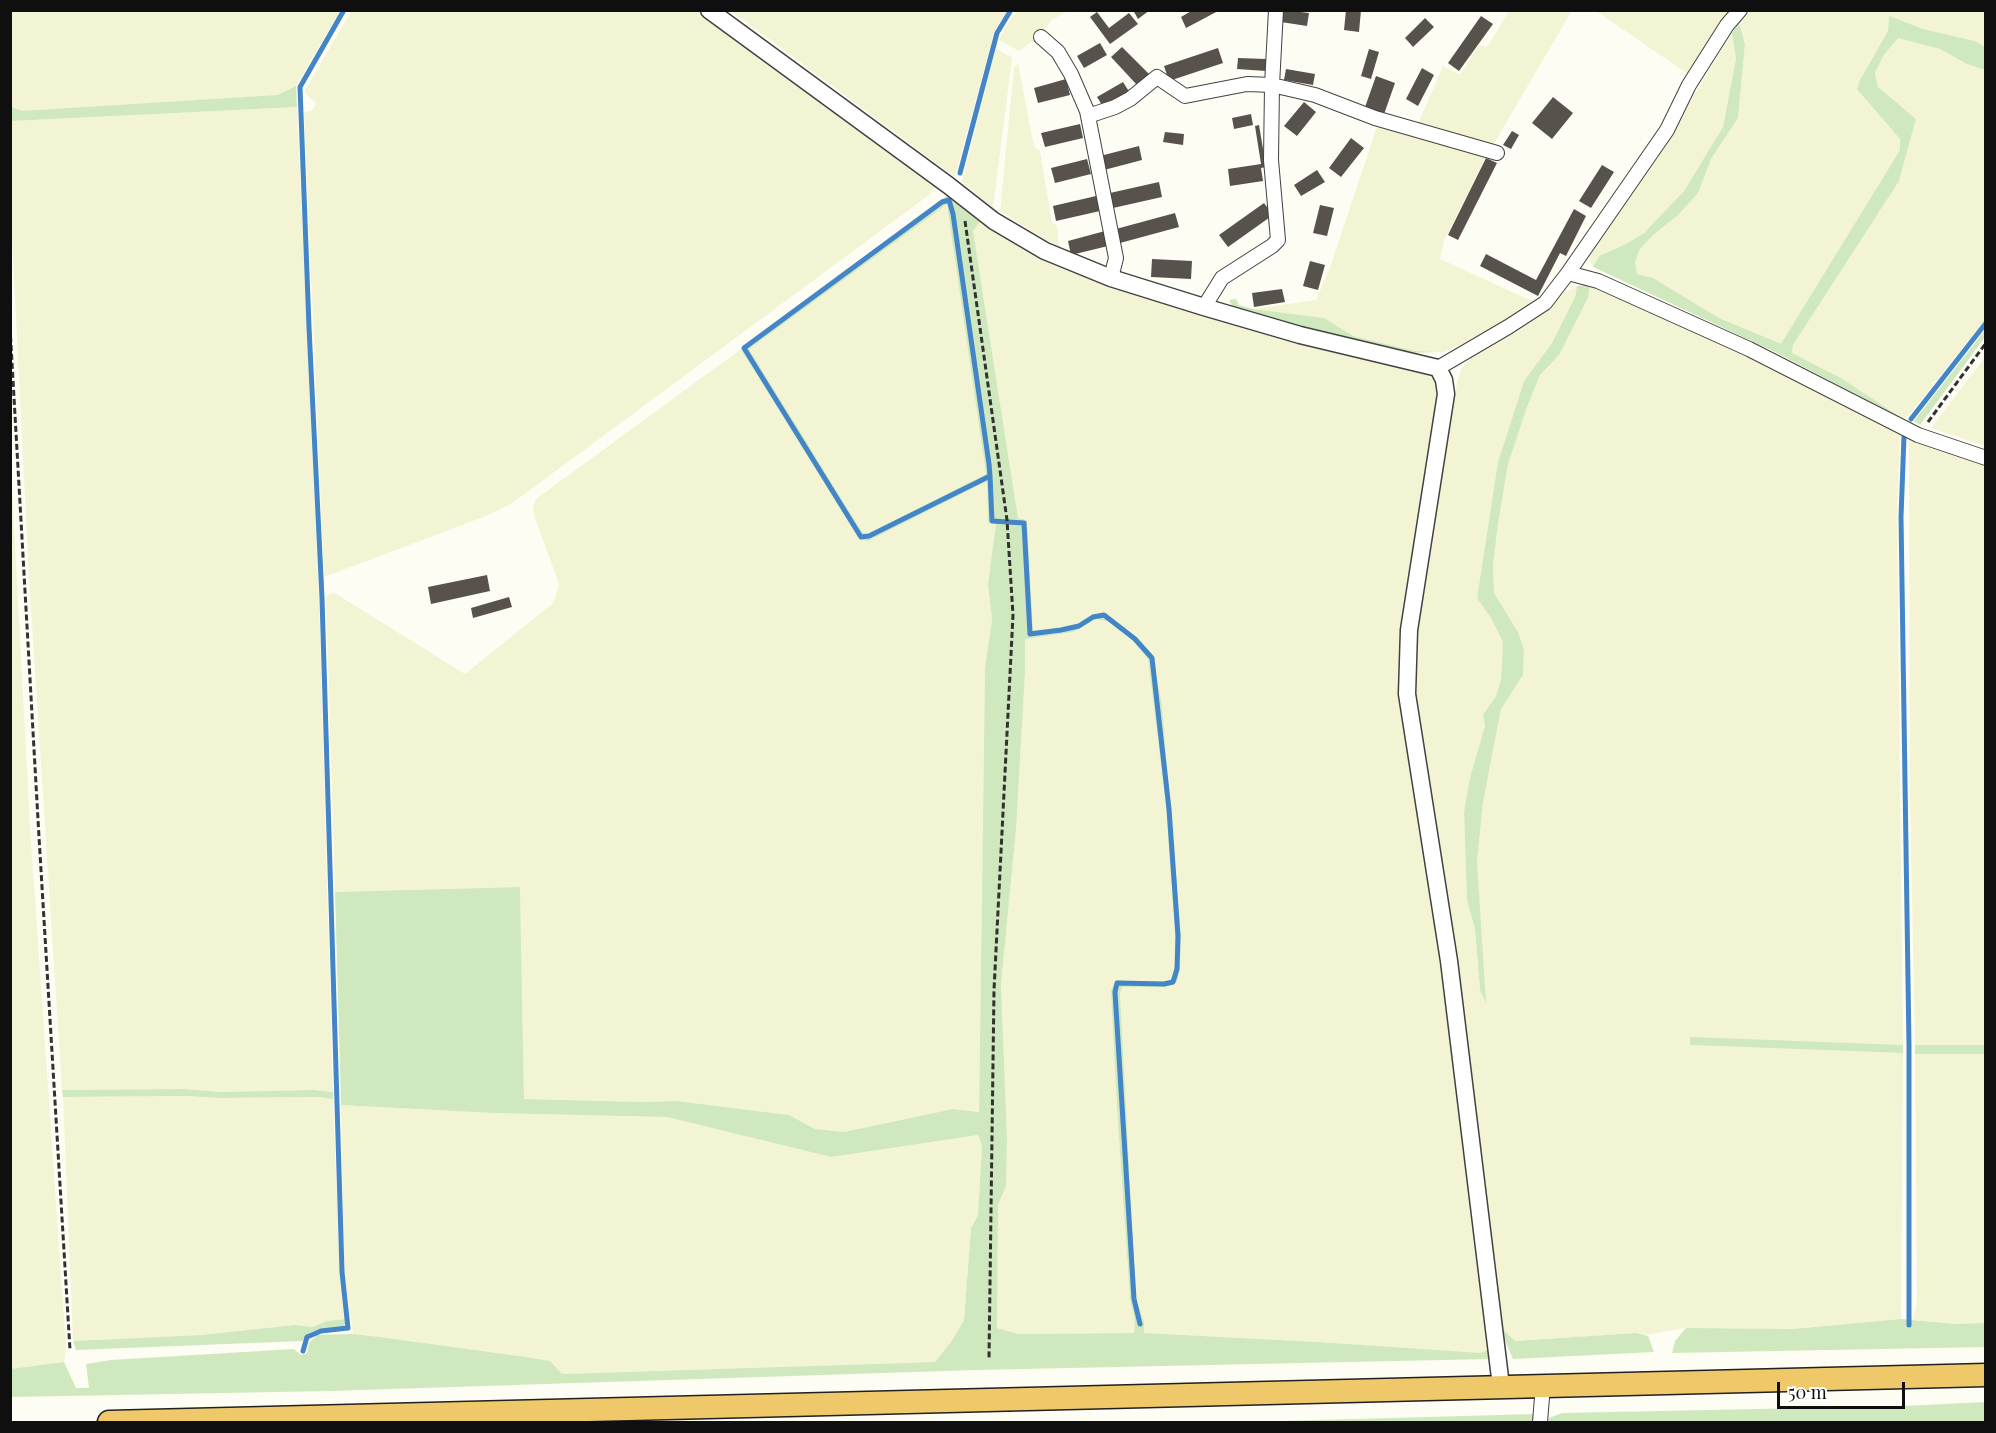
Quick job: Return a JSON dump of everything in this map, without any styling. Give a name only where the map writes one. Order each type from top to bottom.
[{"type":"highway","points":[[109,1422],[1986,1375]]},
{"type":"street","points":[[709,10],[994,221],[1046,251],[1111,278],[1204,307],[1300,335],[1437,368],[1545,303],[1569,273],[1620,195],[1667,130],[1689,86],[1740,10]]},
{"type":"street","points":[[1204,307],[1222,278],[1278,240],[1271,160],[1276,10]]},
{"type":"street","points":[[1041,37],[1058,52],[1071,74],[1088,116],[1116,258],[1111,278]]},
{"type":"street","points":[[1088,116],[1130,99],[1157,76],[1185,96],[1247,84],[1272,85],[1315,95],[1375,118],[1497,153]]},
{"type":"street","points":[[1569,273],[1598,281],[1749,349],[1918,435],[1986,458]]},
{"type":"street","points":[[1437,368],[1444,380],[1446,394],[1409,630],[1407,694],[1449,961],[1501,1386]]},
{"type":"street","points":[[1540,1422],[1543,1385]]},
{"type":"path","points":[[964,198],[966,228],[1007,522],[1013,615],[994,980],[989,1359]]},
{"type":"path","points":[[10,327],[70,1350]]},
{"type":"path","points":[[1918,435],[1986,343]]},
{"type":"green space","points":[[1569,10],[1571,12],[1492,147],[1418,124],[1443,66],[1460,75],[1479,45],[1487,47],[1509,11]]},
{"type":"green space","points":[[11,11],[340,11],[296,86],[277,95],[21,112],[11,107]]},
{"type":"green space","points":[[351,11],[697,11],[934,187],[929,195],[511,504],[486,516],[324,577],[304,112],[312,111],[316,103],[304,92]]},
{"type":"green space","points":[[731,11],[1008,11],[994,32],[955,177]]},
{"type":"green space","points":[[1016,11],[1067,11],[1052,20],[1037,38],[1019,51],[999,40]]},
{"type":"green space","points":[[1596,11],[1733,11],[1717,29],[1688,74]]},
{"type":"green space","points":[[1750,11],[1985,11],[1985,47],[1975,41],[1923,29],[1889,17],[1888,31],[1857,88],[1900,139],[1900,150],[1781,345],[1719,318],[1653,278],[1637,274],[1635,262],[1640,249],[1677,216],[1738,118],[1745,44],[1739,23]]},
{"type":"green space","points":[[1889,16],[1923,29],[1975,41],[1985,47],[1985,70],[1967,64],[1940,49],[1898,38],[1883,56],[1875,73],[1878,87],[1916,119],[1899,181],[1793,345],[1792,353],[1841,378],[1903,419],[1775,352],[1593,267],[1599,256],[1644,233],[1684,191],[1723,127],[1736,59],[1732,33],[1739,23],[1745,44],[1738,118],[1711,159],[1698,193],[1677,216],[1640,249],[1635,262],[1637,274],[1653,278],[1719,318],[1781,344],[1900,150],[1900,139],[1857,89],[1888,31]]},
{"type":"green space","points":[[1732,33],[1736,59],[1723,127],[1684,191],[1644,233],[1599,256],[1593,267],[1589,258],[1593,248],[1672,131]]},
{"type":"green space","points":[[1898,38],[1940,49],[1967,64],[1985,70],[1985,320],[1907,417],[1903,419],[1841,378],[1792,353],[1793,345],[1899,181],[1916,119],[1878,87],[1875,73],[1883,56]]},
{"type":"green space","points":[[996,48],[1012,58],[993,208],[962,182]]},
{"type":"green space","points":[[1018,63],[1034,147],[1040,151],[1052,222],[1057,226],[1059,248],[1000,211],[1014,68]]},
{"type":"green space","points":[[296,86],[297,107],[11,121],[11,107],[22,111],[277,95]]},
{"type":"green space","points":[[297,107],[319,599],[333,1092],[314,1090],[220,1092],[184,1089],[62,1090],[29,577],[11,218],[10,121]]},
{"type":"green space","points":[[1378,124],[1486,156],[1444,241],[1440,259],[1534,302],[1505,322],[1445,352],[1415,351],[1352,336],[1324,318],[1253,309],[1316,300],[1331,265]]},
{"type":"green space","points":[[948,195],[980,222],[973,231],[1018,518],[1027,520],[1033,630],[1076,624],[1093,614],[1105,613],[1135,636],[1153,658],[1162,705],[1181,935],[1180,969],[1177,981],[1173,985],[1122,987],[1120,993],[1136,1298],[1144,1322],[1144,1333],[1480,1353],[1491,1349],[1489,1359],[976,1370],[330,1391],[11,1397],[10,1369],[64,1362],[76,1388],[89,1388],[86,1364],[111,1360],[294,1349],[301,1355],[307,1353],[309,1343],[317,1335],[353,1334],[525,1357],[550,1361],[562,1374],[935,1362],[951,1342],[964,1320],[971,1228],[978,1215],[982,1146],[978,1135],[831,1157],[667,1117],[493,1113],[341,1105],[335,892],[520,887],[524,1099],[677,1101],[789,1115],[815,1129],[844,1132],[953,1109],[979,1112],[985,667],[992,620],[988,584],[996,524],[988,523],[987,481],[868,541],[859,539],[741,349]],"holes":[[[947,204],[986,474],[868,534],[862,532],[749,349]],[[1096,619],[1110,622],[1131,639],[1148,659],[1166,806],[1175,966],[1171,979],[1164,982],[1116,980],[1111,991],[1118,1124],[1130,1299],[1135,1321],[1134,1333],[1018,1334],[997,1328],[998,1205],[1006,1186],[1007,1140],[1001,984],[1016,829],[1025,639],[1073,632]]]},
{"type":"green space","points":[[947,203],[986,474],[868,534],[862,532],[749,349]]},
{"type":"green space","points":[[980,222],[1065,268],[1434,375],[1440,387],[1402,663],[1491,1349],[1480,1354],[1318,1342],[1144,1333],[1144,1322],[1136,1298],[1120,993],[1121,987],[1173,985],[1181,935],[1162,705],[1153,658],[1105,613],[1093,614],[1076,624],[1033,630],[1027,520],[1018,518],[973,231]]},
{"type":"green space","points":[[1590,284],[1780,368],[1900,434],[1897,518],[1903,1045],[1690,1038],[1690,1045],[1903,1053],[1901,1319],[1793,1329],[1686,1328],[1644,1335],[1636,1333],[1515,1341],[1498,1323],[1415,697],[1414,665],[1454,395],[1461,369],[1475,353],[1553,299],[1577,286],[1575,297],[1552,343],[1524,381],[1498,462],[1477,597],[1503,642],[1501,680],[1496,696],[1483,715],[1485,726],[1464,812],[1467,900],[1475,929],[1480,990],[1485,1001],[1477,862],[1483,801],[1501,709],[1523,675],[1524,649],[1518,632],[1494,593],[1493,565],[1498,524],[1508,464],[1527,407],[1540,375],[1559,355],[1588,298]]},
{"type":"green space","points":[[1590,284],[1588,298],[1559,355],[1540,375],[1527,407],[1508,464],[1498,524],[1493,565],[1494,593],[1518,632],[1524,649],[1523,675],[1501,709],[1483,802],[1477,862],[1486,1003],[1480,990],[1475,929],[1467,900],[1464,812],[1470,778],[1485,726],[1483,715],[1496,696],[1501,680],[1503,642],[1491,618],[1477,598],[1498,462],[1524,381],[1552,343],[1575,297],[1577,286]]},
{"type":"green space","points":[[1236,299],[1239,305],[1253,309],[1324,318],[1353,336],[1415,351],[1438,352],[1410,353],[1351,340],[1232,306],[1229,300]]},
{"type":"green space","points":[[1985,330],[1985,337],[1920,425],[1914,421]]},
{"type":"green space","points":[[741,349],[859,539],[868,540],[987,480],[988,523],[996,524],[988,584],[992,620],[985,667],[979,1112],[953,1109],[844,1132],[815,1129],[789,1115],[677,1101],[524,1099],[520,887],[335,892],[326,597],[333,592],[465,674],[552,604],[556,595],[559,584],[535,518],[533,507],[536,499]]},
{"type":"green space","points":[[1985,357],[1985,446],[1931,428]]},
{"type":"green space","points":[[1909,438],[1985,464],[1985,1045],[1915,1045],[1910,800]]},
{"type":"green space","points":[[10,450],[30,827],[66,1347],[64,1362],[11,1369]]},
{"type":"green space","points":[[1096,619],[1110,622],[1131,639],[1148,659],[1166,806],[1175,966],[1171,979],[1164,982],[1116,980],[1118,1124],[1130,1299],[1135,1321],[1134,1333],[1018,1334],[997,1328],[998,1204],[1006,1186],[1007,1140],[1001,984],[1016,829],[1025,639],[1073,632]]},
{"type":"green space","points":[[1690,1037],[1903,1045],[1903,1053],[1690,1045]]},
{"type":"green space","points":[[1915,1045],[1985,1045],[1985,1054],[1915,1054]]},
{"type":"green space","points":[[1915,1054],[1985,1054],[1985,1323],[1955,1324],[1913,1320],[1917,1301]]},
{"type":"green space","points":[[184,1089],[220,1092],[314,1090],[333,1092],[333,1099],[186,1096],[63,1097],[62,1090]]},
{"type":"green space","points":[[186,1096],[333,1099],[340,1276],[346,1319],[327,1321],[312,1327],[295,1325],[201,1335],[73,1341],[63,1097]]},
{"type":"green space","points":[[341,1105],[493,1113],[667,1117],[831,1157],[978,1135],[982,1146],[978,1215],[971,1228],[964,1320],[951,1342],[935,1362],[562,1374],[549,1361],[353,1334],[344,1271]]},
{"type":"green space","points":[[346,1319],[345,1327],[320,1329],[309,1333],[302,1341],[76,1350],[73,1341],[201,1335],[295,1325],[312,1327],[327,1321]]},
{"type":"green space","points":[[1901,1319],[1955,1324],[1985,1323],[1985,1347],[1672,1353],[1675,1341],[1686,1328],[1793,1329]]},
{"type":"green space","points":[[1498,1324],[1515,1341],[1636,1333],[1648,1336],[1654,1352],[1513,1359]]},
{"type":"green space","points":[[1985,1402],[1985,1422],[1548,1422],[1549,1418],[1562,1413],[1904,1406]]},
{"type":"green space","points":[[1536,1414],[1536,1422],[1246,1422]]},
{"type":"building","points":[[1133,10],[1150,10],[1138,19]]},
{"type":"building","points":[[1193,10],[1220,10],[1186,28],[1181,17]]},
{"type":"building","points":[[1283,10],[1309,13],[1307,26],[1281,22]]},
{"type":"building","points":[[1346,10],[1361,10],[1359,32],[1344,30]]},
{"type":"building","points":[[1097,12],[1109,28],[1129,13],[1138,24],[1110,44],[1090,17]]},
{"type":"building","points":[[1481,16],[1493,24],[1459,71],[1448,63]]},
{"type":"building","points":[[1425,18],[1434,27],[1413,47],[1405,38]]},
{"type":"building","points":[[1100,43],[1107,55],[1084,68],[1077,56]]},
{"type":"building","points":[[1122,47],[1149,74],[1137,85],[1111,57]]},
{"type":"building","points":[[1218,48],[1223,63],[1169,81],[1164,66]]},
{"type":"building","points":[[1369,49],[1379,52],[1371,79],[1361,76]]},
{"type":"building","points":[[1238,58],[1266,59],[1266,71],[1237,69]]},
{"type":"building","points":[[1422,68],[1434,75],[1418,106],[1406,99]]},
{"type":"building","points":[[1286,69],[1315,74],[1313,85],[1284,80]]},
{"type":"building","points":[[1376,76],[1395,83],[1383,117],[1364,110]]},
{"type":"building","points":[[1066,79],[1070,95],[1038,103],[1034,88]]},
{"type":"building","points":[[1123,82],[1130,93],[1104,108],[1097,97]]},
{"type":"building","points":[[1553,97],[1573,113],[1552,139],[1532,123]]},
{"type":"building","points":[[1304,102],[1316,112],[1297,136],[1284,126]]},
{"type":"building","points":[[1251,114],[1253,125],[1234,129],[1232,118]]},
{"type":"building","points":[[1080,124],[1083,138],[1045,147],[1041,133]]},
{"type":"building","points":[[1259,125],[1266,167],[1261,168],[1263,181],[1230,186],[1228,169],[1261,164],[1255,126]]},
{"type":"building","points":[[1512,131],[1519,135],[1511,149],[1503,145]]},
{"type":"building","points":[[1165,132],[1184,134],[1183,145],[1163,142]]},
{"type":"building","points":[[1351,138],[1364,148],[1341,177],[1329,168]]},
{"type":"building","points":[[1139,146],[1142,160],[1104,170],[1100,156]]},
{"type":"building","points":[[1486,158],[1497,163],[1458,240],[1448,235]]},
{"type":"building","points":[[1087,159],[1091,174],[1055,183],[1051,168]]},
{"type":"building","points":[[1602,165],[1614,172],[1591,208],[1579,201]]},
{"type":"building","points":[[1317,170],[1325,182],[1301,196],[1294,185]]},
{"type":"building","points":[[1159,182],[1162,197],[1113,208],[1110,193]]},
{"type":"building","points":[[1096,196],[1100,211],[1056,221],[1053,206]]},
{"type":"building","points":[[1264,203],[1273,215],[1228,247],[1219,235]]},
{"type":"building","points":[[1320,205],[1334,208],[1327,236],[1313,233]]},
{"type":"building","points":[[1574,209],[1586,216],[1566,256],[1560,253],[1538,296],[1480,266],[1486,254],[1536,280]]},
{"type":"building","points":[[1175,213],[1179,227],[1120,243],[1116,229]]},
{"type":"building","points":[[1105,231],[1108,246],[1071,255],[1068,241]]},
{"type":"building","points":[[1152,259],[1192,261],[1191,279],[1151,277]]},
{"type":"building","points":[[1310,261],[1325,265],[1318,290],[1303,286]]},
{"type":"building","points":[[1282,289],[1285,302],[1254,307],[1252,293]]},
{"type":"building","points":[[487,575],[490,591],[431,604],[428,587]]},
{"type":"building","points":[[509,597],[512,607],[473,618],[471,608]]},
{"type":"waterway","points":[[303,1351],[307,1337],[321,1331],[348,1328],[342,1272],[322,598],[300,87],[344,10]]},
{"type":"waterway","points":[[960,173],[997,33],[1011,10]]},
{"type":"waterway","points":[[990,476],[869,536],[861,537],[744,348],[942,202],[949,200],[953,214],[989,464],[990,476],[992,521],[1024,523],[1030,634],[1079,626],[1093,617],[1104,615],[1135,639],[1152,658],[1169,809],[1178,936],[1177,969],[1173,982],[1164,984],[1117,983],[1115,992],[1134,1299],[1140,1324]]},
{"type":"waterway","points":[[1911,419],[1986,323]]},
{"type":"waterway","points":[[1904,436],[1901,517],[1909,1046],[1909,1325]]}]
